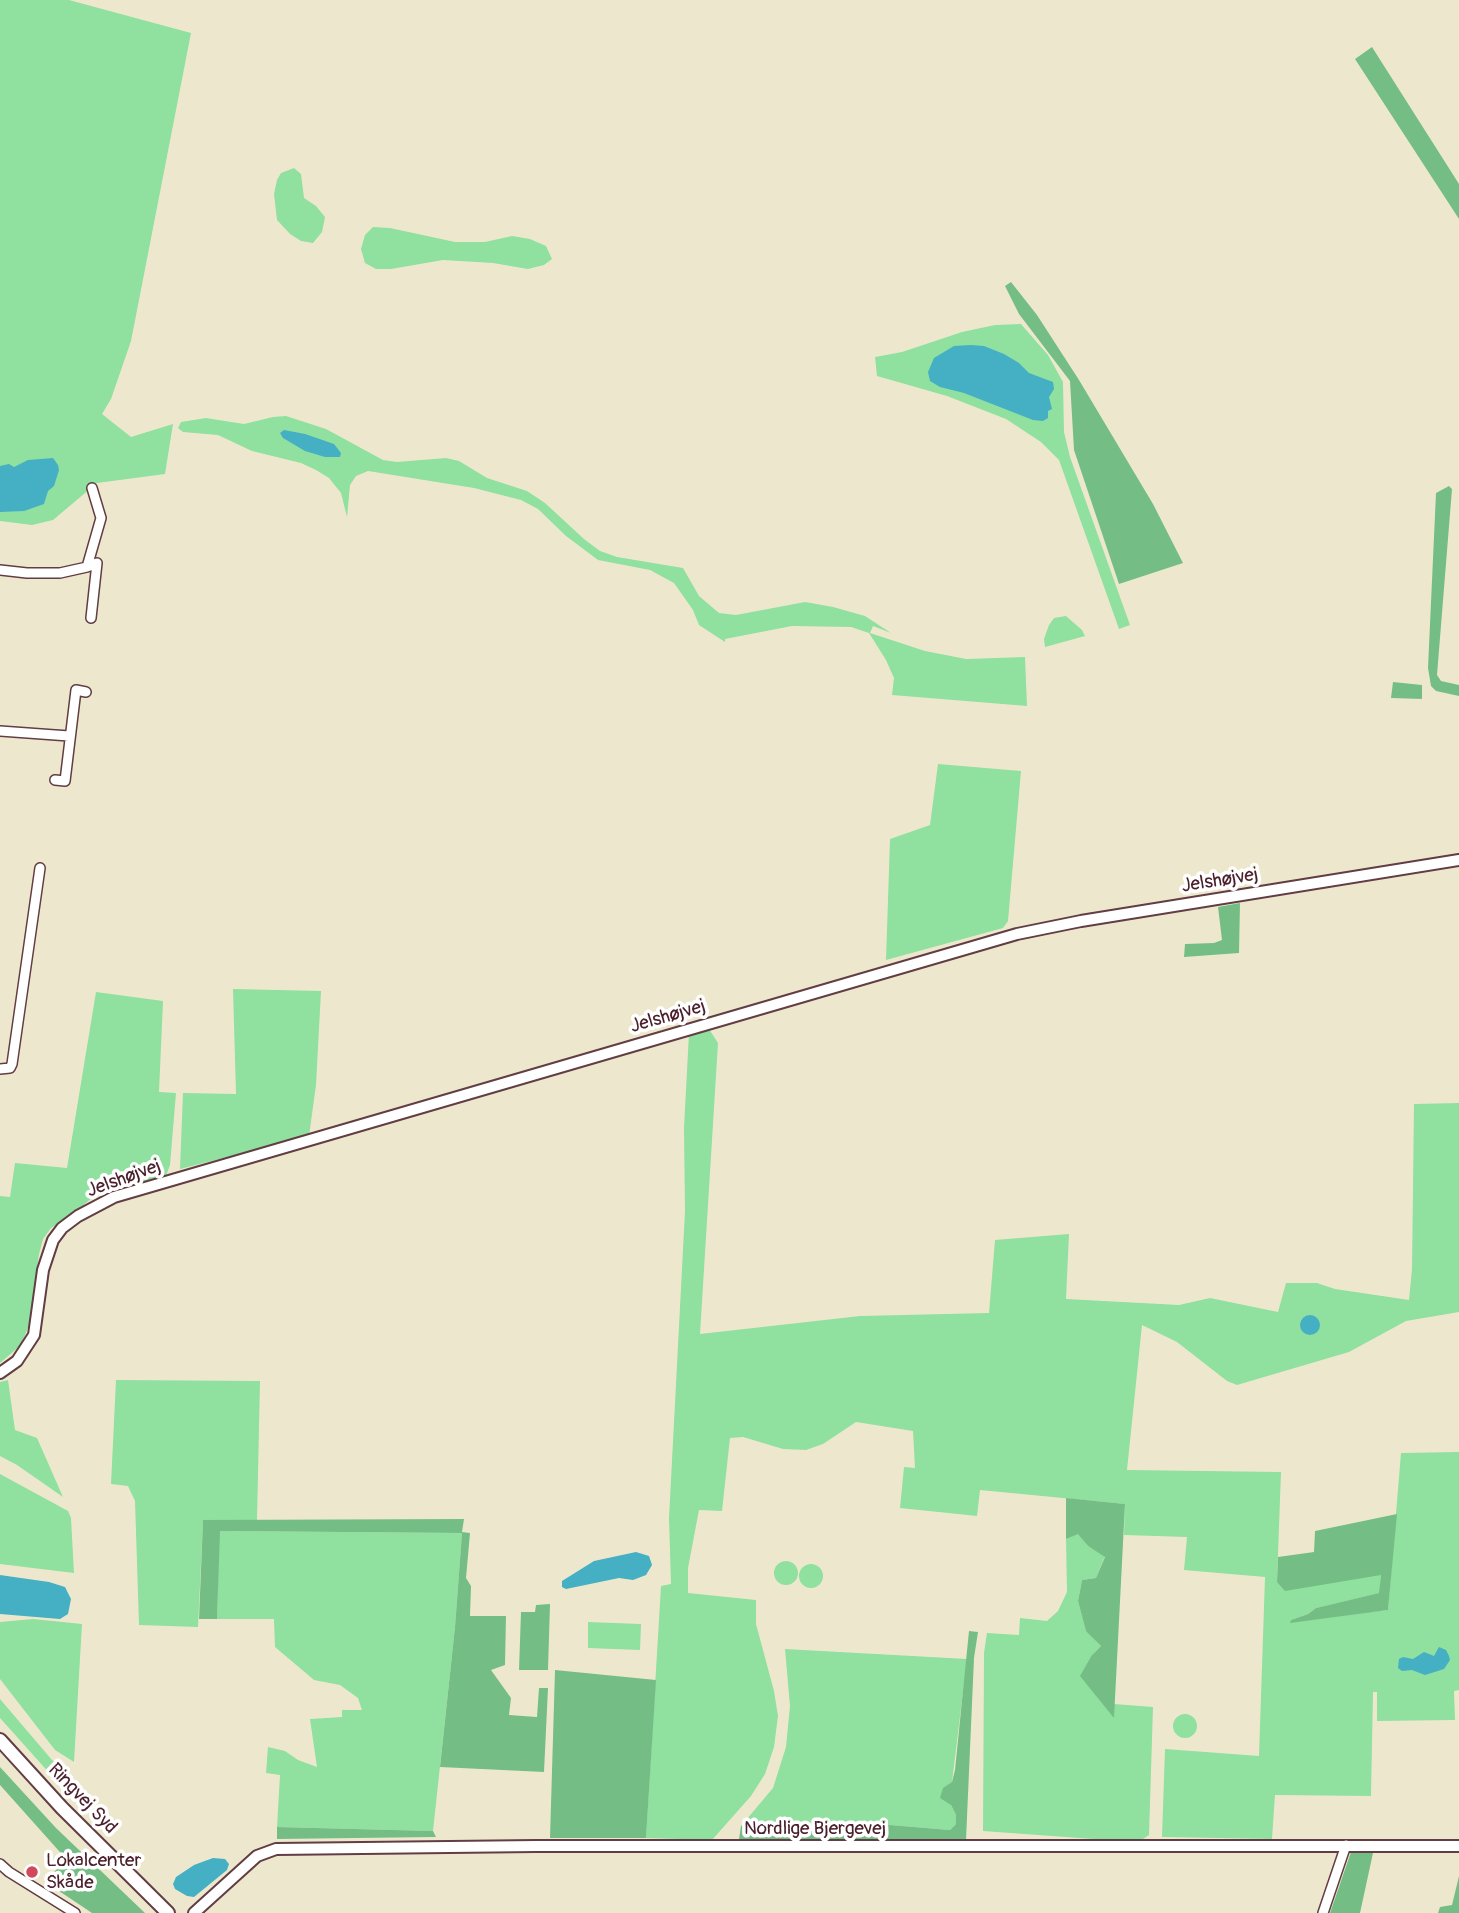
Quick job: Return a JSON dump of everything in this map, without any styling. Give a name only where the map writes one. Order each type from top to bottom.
[{"type":"main road","name":"Ringvej Syd","points":[[0,1740],[62,1808],[168,1913]]},
{"type":"street","points":[[87,567],[101,518],[92,488]]},
{"type":"street","points":[[0,570],[46,573],[97,563],[91,618]]},
{"type":"street","points":[[55,780],[65,781],[76,690],[86,692]]},
{"type":"street","points":[[0,731],[69,736]]},
{"type":"street","name":"Jelshøjvej","points":[[0,1373],[17,1360],[34,1335],[43,1270],[53,1240],[62,1228],[78,1216],[114,1197],[1017,934],[1081,921],[1459,860]]},
{"type":"street","points":[[0,1069],[10,1069],[12,1064],[40,868]]},
{"type":"street","points":[[1323,1913],[1346,1845]]},
{"type":"street","name":"Nordlige Bjergevej","points":[[194,1913],[257,1856],[276,1849],[536,1846],[1459,1846]]},
{"type":"street","points":[[3,1868],[75,1913]]},
{"type":"green space","points":[[0,0],[69,0],[191,33],[131,341],[111,399],[102,414],[131,437],[173,424],[165,474],[97,483],[53,520],[32,525],[0,521]]},
{"type":"green space","points":[[1372,47],[1459,184],[1459,219],[1355,59]]},
{"type":"green space","points":[[294,168],[301,174],[304,198],[316,206],[325,217],[322,232],[313,243],[301,241],[290,234],[277,220],[274,194],[277,180],[281,173]]},
{"type":"green space","points":[[373,227],[455,242],[485,242],[512,236],[530,239],[546,246],[552,259],[544,265],[528,269],[493,263],[443,260],[376,269],[365,263],[361,249],[365,235]]},
{"type":"green space","points":[[1011,282],[1037,315],[1079,380],[1153,504],[1183,563],[1119,584],[1074,450],[1070,381],[1019,314],[1005,286]]},
{"type":"green space","points":[[1021,324],[1048,355],[1063,382],[1064,432],[1070,457],[1130,625],[1119,629],[1059,460],[1041,442],[1006,419],[947,396],[877,376],[875,357],[902,352],[962,332],[995,325]]},
{"type":"green space","points":[[286,416],[326,429],[383,460],[397,462],[446,458],[459,461],[487,478],[527,491],[545,503],[600,551],[617,557],[683,568],[699,596],[719,613],[736,615],[805,602],[865,616],[891,633],[873,626],[870,633],[925,651],[966,659],[1025,657],[1027,706],[892,695],[894,678],[886,660],[869,633],[851,627],[792,626],[725,639],[725,642],[699,625],[693,610],[674,583],[650,570],[598,560],[566,536],[538,509],[521,500],[474,488],[368,471],[356,476],[350,485],[347,517],[341,493],[329,478],[316,470],[301,463],[252,451],[218,435],[183,432],[178,428],[181,422],[206,418],[244,424]]},
{"type":"green space","points":[[1449,486],[1452,489],[1437,675],[1441,681],[1459,685],[1459,696],[1436,691],[1431,686],[1428,668],[1436,493]]},
{"type":"green space","points":[[1066,616],[1085,636],[1045,647],[1044,639],[1049,625],[1054,618]]},
{"type":"green space","points":[[1393,682],[1422,685],[1422,699],[1391,698]]},
{"type":"green space","points":[[938,764],[1021,771],[1008,921],[1003,928],[886,960],[890,839],[930,825]]},
{"type":"green space","points":[[1240,903],[1239,953],[1184,957],[1185,944],[1214,943],[1222,940],[1218,907]]},
{"type":"green space","points":[[233,989],[321,991],[316,1085],[309,1136],[180,1169],[183,1093],[236,1094]]},
{"type":"green space","points":[[96,992],[163,1001],[159,1092],[176,1093],[170,1165],[166,1176],[93,1197],[51,1228],[43,1239],[39,1254],[29,1325],[21,1345],[0,1363],[0,1196],[10,1197],[15,1163],[67,1168]]},
{"type":"green space","points":[[709,1029],[718,1043],[700,1334],[860,1316],[989,1313],[995,1240],[1069,1234],[1066,1299],[1179,1305],[1210,1298],[1278,1312],[1286,1283],[1317,1283],[1335,1289],[1409,1300],[1412,1269],[1414,1104],[1459,1103],[1459,1312],[1406,1321],[1349,1352],[1237,1385],[1227,1381],[1177,1342],[1142,1325],[1127,1470],[1281,1472],[1277,1582],[1381,1574],[1380,1593],[1316,1608],[1291,1620],[1388,1610],[1401,1453],[1459,1452],[1459,1690],[1454,1691],[1455,1720],[1377,1721],[1377,1692],[1373,1692],[1371,1796],[1275,1795],[1272,1839],[1162,1837],[1165,1749],[1259,1756],[1265,1577],[1184,1570],[1187,1537],[1124,1535],[1125,1504],[980,1490],[977,1516],[900,1508],[904,1467],[915,1468],[913,1431],[856,1422],[823,1444],[806,1450],[783,1449],[743,1437],[730,1438],[722,1511],[699,1510],[688,1568],[688,1593],[756,1600],[756,1624],[778,1716],[774,1747],[765,1774],[751,1796],[712,1840],[646,1838],[661,1586],[671,1584],[669,1518],[685,1211],[684,1128],[689,1033]]},
{"type":"green space","points":[[8,1380],[15,1430],[37,1438],[63,1497],[0,1456],[0,1382]]},
{"type":"green space","points":[[116,1380],[260,1381],[257,1520],[203,1521],[198,1627],[139,1625],[135,1501],[128,1486],[111,1484]]},
{"type":"green space","points":[[0,1474],[68,1511],[71,1518],[74,1573],[0,1564]]},
{"type":"green space","points":[[1066,1498],[1125,1504],[1114,1718],[1080,1676],[1092,1655],[1101,1646],[1086,1631],[1078,1601],[1082,1580],[1096,1578],[1105,1557],[1088,1546],[1078,1534],[1066,1539]]},
{"type":"green space","points":[[1397,1514],[1388,1610],[1290,1623],[1316,1608],[1379,1593],[1381,1575],[1285,1591],[1277,1582],[1278,1557],[1314,1552],[1315,1531]]},
{"type":"green space","points":[[464,1519],[462,1532],[470,1533],[466,1578],[471,1586],[470,1616],[506,1616],[505,1665],[491,1670],[511,1698],[509,1715],[537,1717],[539,1688],[548,1688],[544,1772],[440,1767],[462,1533],[220,1531],[217,1619],[199,1619],[203,1520]]},
{"type":"green space","points":[[219,1531],[462,1533],[455,1627],[433,1831],[277,1827],[280,1775],[266,1773],[268,1747],[285,1751],[298,1760],[317,1767],[310,1719],[342,1717],[342,1710],[362,1710],[358,1698],[340,1685],[314,1680],[275,1647],[274,1619],[217,1619]]},
{"type":"green space","points":[[1078,1533],[1088,1546],[1105,1556],[1096,1578],[1082,1580],[1078,1601],[1086,1630],[1101,1646],[1092,1655],[1114,1717],[1114,1704],[1153,1707],[1149,1835],[1143,1839],[1107,1840],[983,1831],[984,1653],[987,1633],[1019,1635],[1020,1618],[1047,1621],[1058,1611],[1067,1592],[1066,1539]]},
{"type":"green space","points":[[786,1561],[795,1564],[798,1573],[795,1582],[786,1585],[777,1582],[774,1573],[777,1564]]},
{"type":"green space","points":[[811,1564],[820,1567],[823,1576],[820,1585],[811,1588],[802,1585],[799,1576],[802,1567]]},
{"type":"green space","points":[[550,1604],[548,1670],[519,1670],[521,1612],[535,1612],[536,1605]]},
{"type":"green space","points":[[33,1619],[82,1624],[74,1762],[55,1750],[0,1679],[0,1622]]},
{"type":"green space","points":[[588,1622],[641,1624],[640,1650],[588,1648]]},
{"type":"green space","points":[[969,1631],[978,1632],[974,1658],[966,1840],[739,1839],[741,1826],[890,1825],[950,1830],[956,1824],[956,1815],[951,1805],[940,1798],[943,1788],[952,1782],[955,1770]]},
{"type":"green space","points":[[785,1649],[967,1659],[952,1782],[951,1805],[956,1815],[956,1824],[950,1830],[890,1825],[741,1826],[773,1788],[786,1747],[790,1706]]},
{"type":"green space","points":[[555,1670],[656,1680],[646,1838],[550,1838]]},
{"type":"green space","points":[[0,1699],[52,1760],[70,1773],[69,1795],[0,1718]]},
{"type":"green space","points":[[1180,1714],[1190,1714],[1197,1721],[1197,1731],[1190,1738],[1180,1738],[1173,1731],[1173,1721]]},
{"type":"green space","points":[[0,1767],[56,1828],[145,1913],[92,1913],[44,1881],[67,1860],[0,1785]]},
{"type":"green space","points":[[277,1827],[433,1831],[436,1837],[277,1839]]},
{"type":"green space","points":[[1351,1852],[1373,1853],[1360,1913],[1330,1913]]},
{"type":"green space","points":[[1459,1876],[1459,1913],[1438,1913],[1440,1907],[1452,1905]]},
{"type":"water","points":[[954,346],[984,346],[1004,354],[1029,373],[1053,382],[1054,389],[1049,397],[1052,409],[1048,411],[1048,418],[1043,421],[1033,420],[930,381],[928,372],[934,358]]},
{"type":"water","points":[[284,430],[334,444],[341,453],[340,457],[325,457],[305,451],[283,438],[280,433]]},
{"type":"water","points":[[53,458],[59,470],[44,504],[24,511],[0,512],[0,466],[9,464],[14,467],[28,460]]},
{"type":"water","points":[[1310,1315],[1317,1318],[1320,1325],[1317,1332],[1310,1335],[1303,1332],[1300,1325],[1303,1318]]},
{"type":"water","points":[[636,1552],[649,1556],[652,1565],[646,1575],[633,1580],[619,1578],[566,1589],[562,1587],[562,1581],[594,1561]]},
{"type":"water","points":[[0,1575],[65,1587],[71,1599],[68,1614],[60,1619],[0,1614]]},
{"type":"water","points":[[1439,1647],[1446,1650],[1450,1660],[1444,1669],[1425,1675],[1398,1668],[1399,1659],[1413,1659],[1424,1652],[1434,1656]]},
{"type":"water","points":[[213,1858],[225,1859],[229,1864],[227,1870],[194,1897],[175,1889],[173,1884],[176,1877],[194,1865]]},
{"type":"place","name":"Lokalcenter Skåde","points":[[32,1872]]}]
